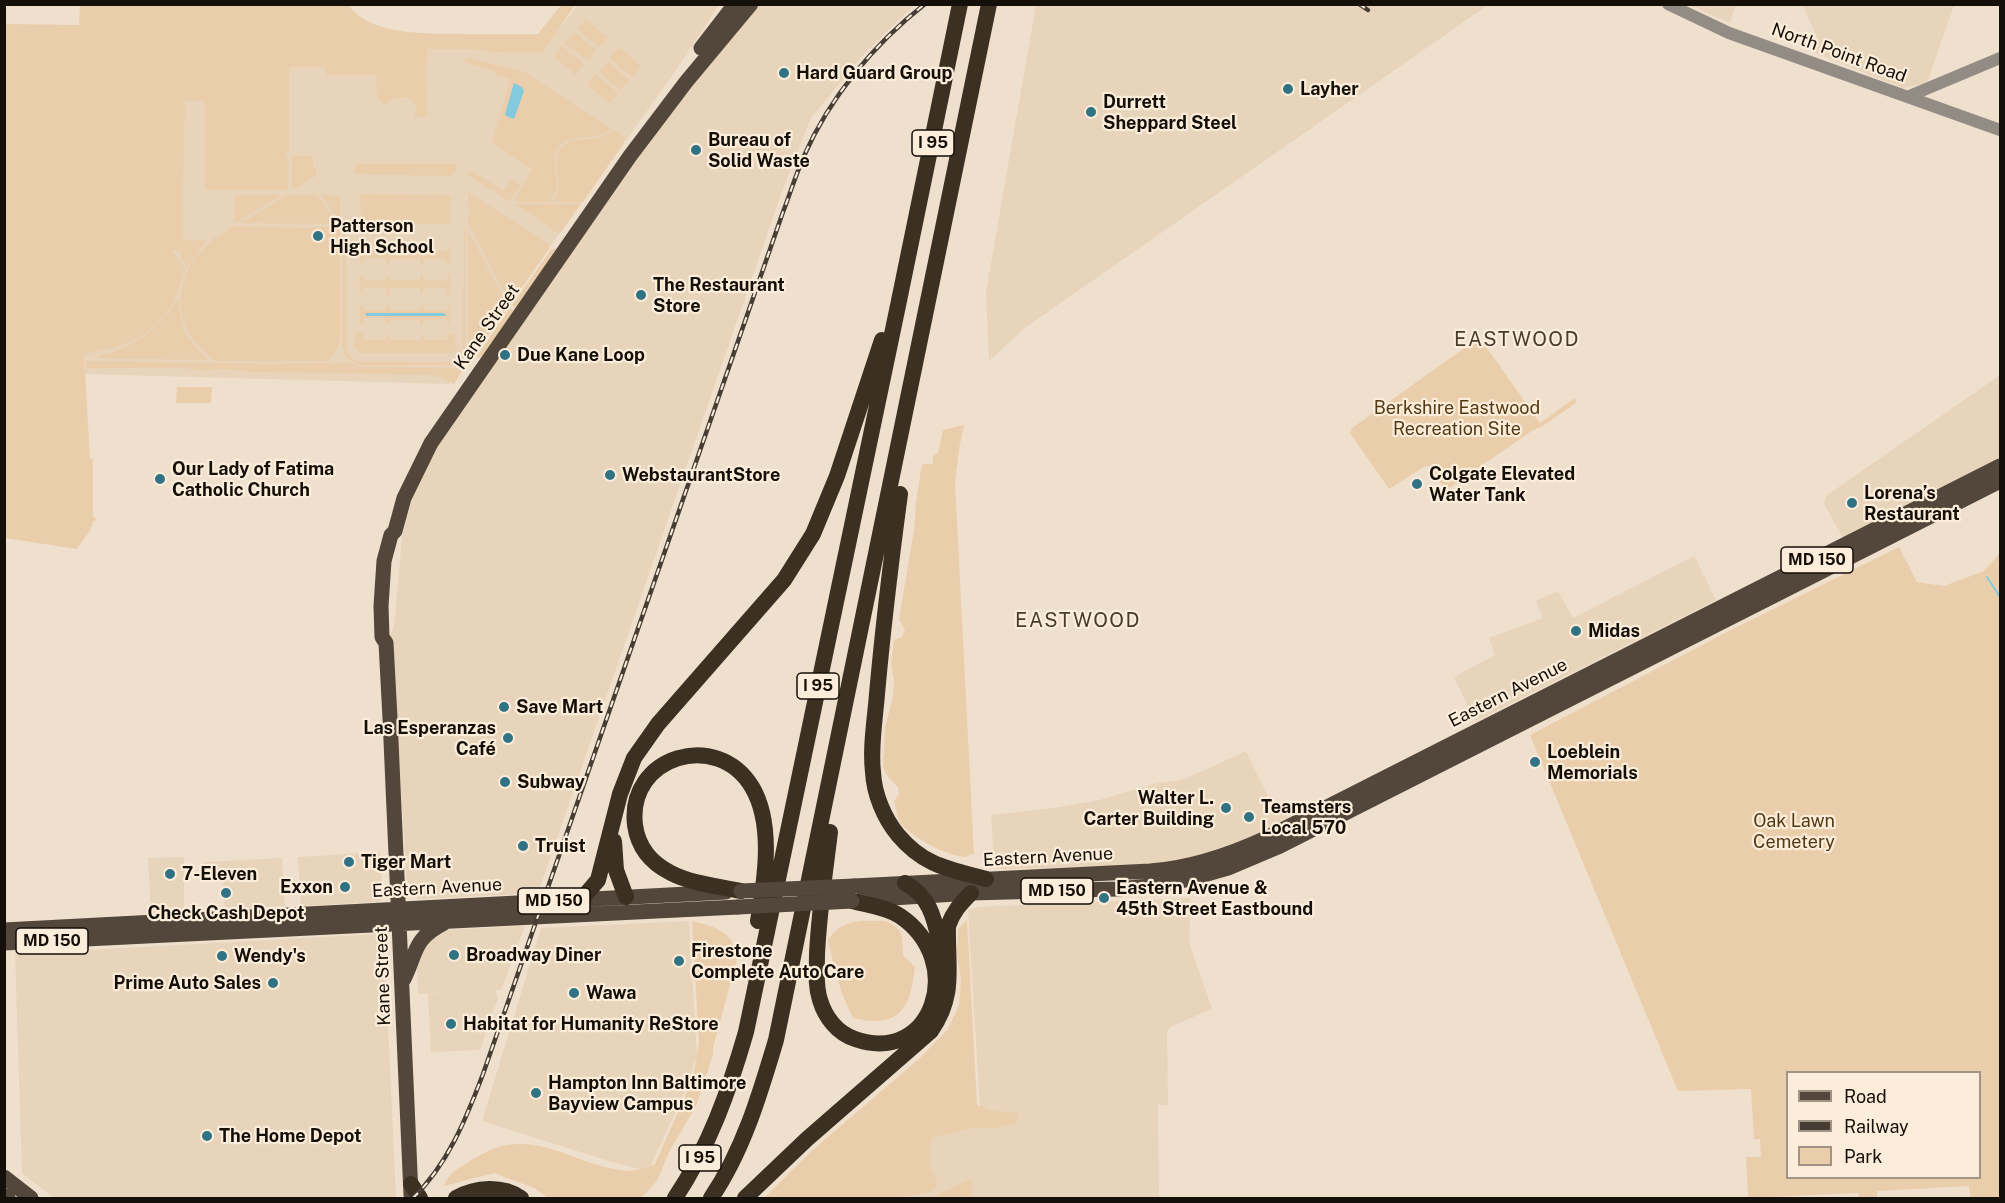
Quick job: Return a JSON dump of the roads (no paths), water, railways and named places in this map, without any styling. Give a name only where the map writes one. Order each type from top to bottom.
[{"type":"highway","name":"I 95","points":[[675,1198],[690,1176],[720,1114],[747,1032],[910,257],[960,4]]},
{"type":"highway","name":"I 95","points":[[711,1198],[733,1160],[748,1124],[762,1088],[776,1040],[989,6]]},
{"type":"highway","points":[[581,900],[598,880],[626,775],[644,742],[784,580],[813,534],[837,476],[910,257]]},
{"type":"highway","points":[[916,362],[886,606],[873,772],[875,788],[886,817],[896,833],[922,857],[938,866],[986,879]]},
{"type":"highway","points":[[842,727],[820,919],[817,989],[825,1013],[842,1032],[864,1042],[880,1043],[907,1036],[928,1014],[936,992],[935,966],[930,952],[911,925],[898,915],[853,893]]},
{"type":"highway","points":[[720,1114],[739,1030],[765,882],[763,819],[752,787],[741,772],[726,762],[697,754],[668,761],[644,782],[637,796],[634,822],[643,849],[651,859],[673,874],[740,899]]},
{"type":"highway","points":[[614,816],[616,870],[626,905]]},
{"type":"highway","points":[[905,883],[916,889],[929,906],[949,980]]},
{"type":"highway","points":[[746,1198],[800,1145],[931,1031],[946,1006],[949,993],[948,926],[958,906],[971,893]]},
{"type":"highway","points":[[456,1198],[474,1190],[486,1189],[500,1189],[522,1198]]},
{"type":"main road","name":"Kane Street","points":[[630,156],[675,82],[735,4]]},
{"type":"main road","name":"Kane Street","points":[[414,1194],[386,643],[382,637],[381,606],[384,561],[391,535],[395,531],[404,498],[431,443],[630,156],[686,82],[751,4]]},
{"type":"main road","name":"Eastern Avenue","points":[[1922,515],[2001,466]]},
{"type":"main road","name":"Eastern Avenue","points":[[853,893],[905,883],[1164,870],[1188,866],[1227,854],[1266,838],[1471,741],[1922,515],[2001,482]]},
{"type":"main road","name":"Eastern Avenue","points":[[4,930],[400,917],[446,922],[626,905],[853,893],[923,896],[1173,883],[1228,868],[1280,846],[1471,741]]},
{"type":"main road","points":[[1202,876],[1205,868],[1247,852],[1266,838]]},
{"type":"main road","points":[[1142,886],[1149,880],[1184,874],[1188,866]]},
{"type":"main road","name":"Eastern Avenue","points":[[4,943],[400,917],[581,900],[626,905]]},
{"type":"main road","points":[[402,982],[422,937],[446,922]]},
{"type":"main road","points":[[4,1177],[31,1198]]},
{"type":"street","name":"North Point Road","points":[[1668,4],[1729,33],[2001,130]]},
{"type":"street","points":[[1907,97],[2001,58]]},
{"type":"water","points":[[514,83],[522,87],[524,91],[514,119],[505,114]]},
{"type":"water","points":[[366,313],[444,313],[446,316],[366,316]]},
{"type":"waterway","points":[[1987,577],[2000,597]]},
{"type":"railway","points":[[413,1198],[446,1156],[463,1124],[483,1074],[804,156],[827,113],[855,73],[888,36],[925,4]]},
{"type":"railway","points":[[1359,4],[1368,10]]},
{"type":"place","name":"Hard Guard Group","points":[[784,73]]},
{"type":"place","name":"Layher","points":[[1288,89]]},
{"type":"place","name":"Durrett Sheppard Steel","points":[[1091,112]]},
{"type":"place","name":"Bureau of Solid Waste","points":[[696,150]]},
{"type":"place","name":"Patterson High School","points":[[318,236]]},
{"type":"place","name":"The Restaurant Store","points":[[641,295]]},
{"type":"place","name":"Due Kane Loop","points":[[505,355]]},
{"type":"place","name":"WebstaurantStore","points":[[610,475]]},
{"type":"place","name":"Our Lady of Fatima Catholic Church","points":[[160,479]]},
{"type":"place","name":"Colgate Elevated Water Tank","points":[[1417,484]]},
{"type":"place","name":"Lorena’s Restaurant","points":[[1852,503]]},
{"type":"place","name":"Midas","points":[[1576,631]]},
{"type":"place","name":"Save Mart","points":[[504,707]]},
{"type":"place","name":"Las Esperanzas Café","points":[[508,738]]},
{"type":"place","name":"Loeblein Memorials","points":[[1535,762]]},
{"type":"place","name":"Subway","points":[[505,782]]},
{"type":"place","name":"Walter L. Carter Building","points":[[1226,808]]},
{"type":"place","name":"Teamsters Local 570","points":[[1249,817]]},
{"type":"place","name":"Truist","points":[[523,846]]},
{"type":"place","name":"Tiger Mart","points":[[349,862]]},
{"type":"place","name":"7-Eleven","points":[[170,874]]},
{"type":"place","name":"Exxon","points":[[345,887]]},
{"type":"place","name":"Check Cash Depot","points":[[226,893]]},
{"type":"place","name":"Eastern Avenue & 45th Street Eastbound","points":[[1104,898]]},
{"type":"place","name":"Broadway Diner","points":[[454,955]]},
{"type":"place","name":"Wendy's","points":[[222,956]]},
{"type":"place","name":"Firestone Complete Auto Care","points":[[679,961]]},
{"type":"place","name":"Prime Auto Sales","points":[[273,983]]},
{"type":"place","name":"Wawa","points":[[574,993]]},
{"type":"place","name":"Habitat for Humanity ReStore","points":[[451,1024]]},
{"type":"place","name":"Hampton Inn Baltimore Bayview Campus","points":[[536,1093]]},
{"type":"place","name":"The Home Depot","points":[[207,1136]]},
{"type":"district","name":"EASTWOOD","points":[[1517,340]]},
{"type":"district","name":"EASTWOOD","points":[[1078,621]]},
{"type":"park label","name":"Berkshire Eastwood Recreation Site","points":[[1457,418]]},
{"type":"park label","name":"Oak Lawn Cemetery","points":[[1794,831]]}]
